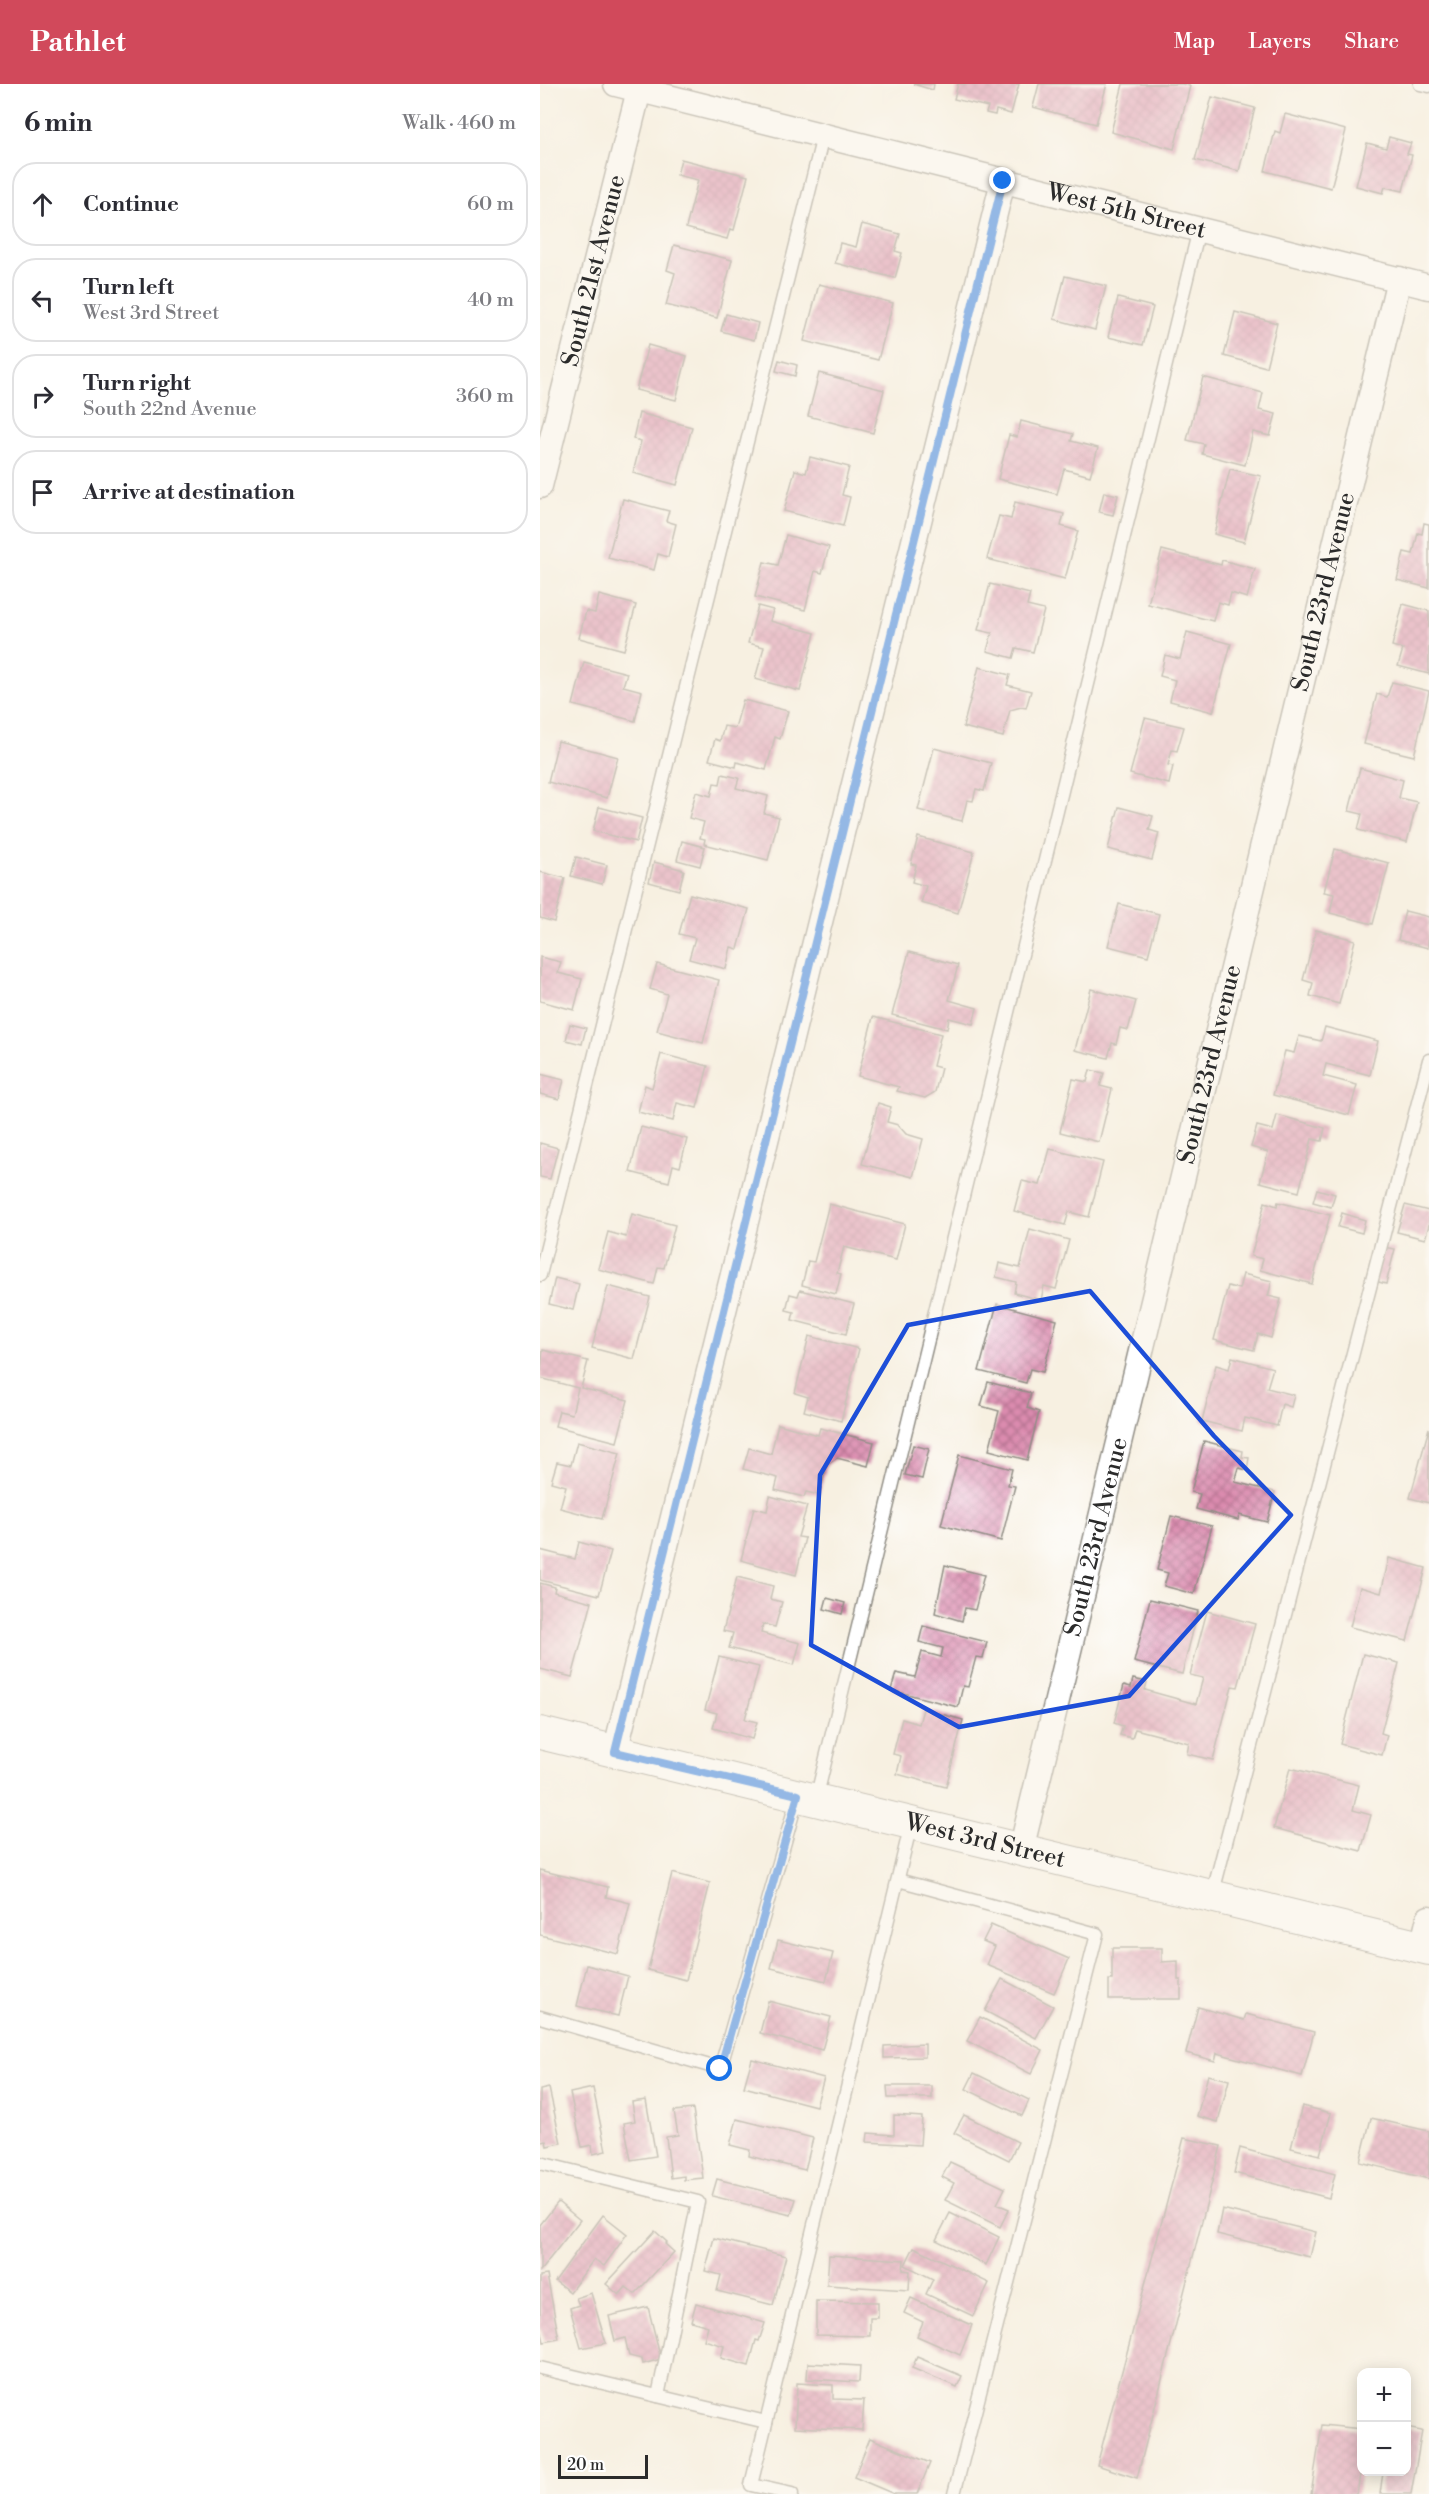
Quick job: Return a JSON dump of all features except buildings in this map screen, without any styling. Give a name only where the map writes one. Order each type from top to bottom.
[{"type":"street","name":"West 5th Street","points":[[627,87],[1429,287]]},
{"type":"street","name":"South 21st Avenue","points":[[540,486],[627,87]]},
{"type":"street","points":[[615,1752],[1003,181]]},
{"type":"street","name":"South 23rd Avenue","points":[[1021,1850],[1399,279]]},
{"type":"street","name":"West 3rd Street","points":[[540,1733],[1212,1898],[1427,1938]]},
{"type":"lane","points":[[1420,84],[1429,86]]},
{"type":"lane","points":[[540,1275],[823,136]]},
{"type":"lane","points":[[540,2017],[720,2069],[807,1797],[1199,229]]},
{"type":"lane","points":[[1212,1898],[1429,1060]]},
{"type":"lane","points":[[792,2494],[751,2485],[912,1823]]},
{"type":"lane","points":[[898,1880],[1097,1934],[954,2494]]},
{"type":"lane","points":[[540,2163],[698,2202],[658,2396]]},
{"type":"lane","points":[[540,2367],[766,2422]]},
{"type":"highlighted area","points":[[1090,1291],[1214,1436],[1291,1515],[1129,1696],[959,1727],[811,1645],[820,1475],[908,1325]]},
{"type":"route","points":[[720,2069],[798,1795],[615,1752],[1003,181]]}]
